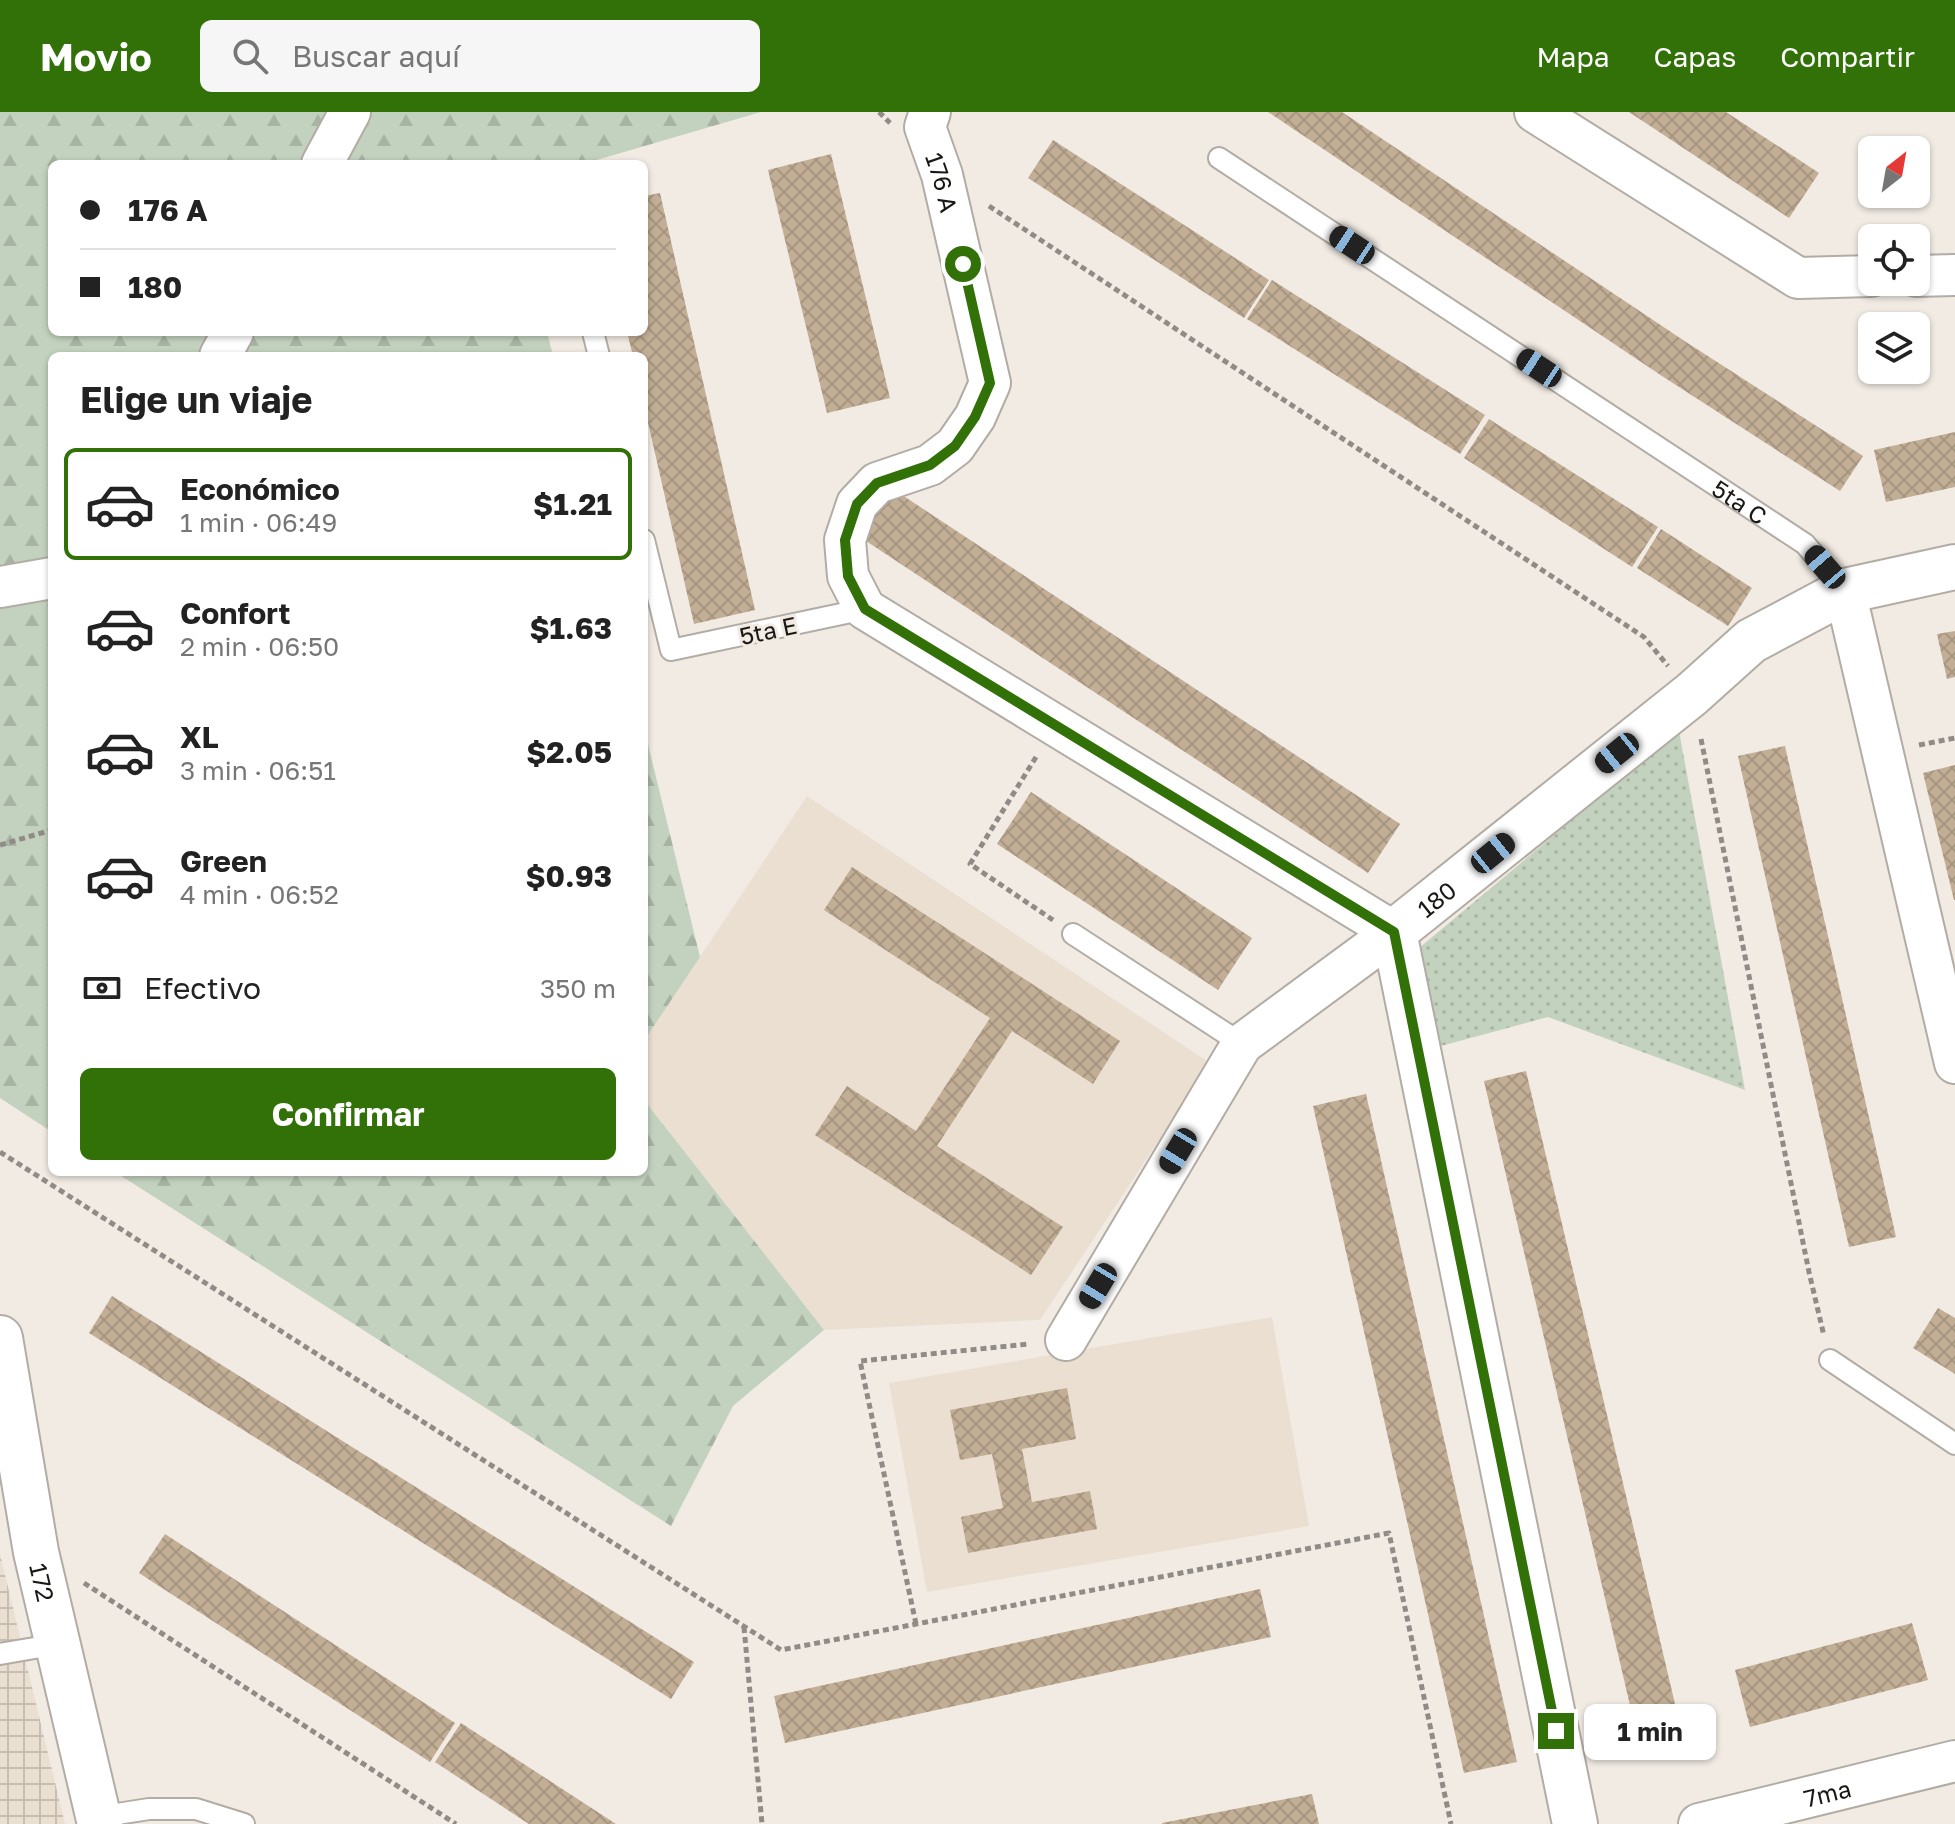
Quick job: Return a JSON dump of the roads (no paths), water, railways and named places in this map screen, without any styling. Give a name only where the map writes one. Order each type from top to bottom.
[{"type":"street","points":[[324,160],[350,112]]},
{"type":"street","name":"176 A","points":[[865,609],[848,576],[845,540],[857,504],[877,483],[930,465],[955,446],[975,417],[990,383],[942,175],[925,127],[930,112]]},
{"type":"street","points":[[1535,112],[1798,278],[1858,276]]},
{"type":"street","points":[[1930,276],[1955,275]]},
{"type":"street","name":"180","points":[[1575,1824],[1394,932],[1692,694],[1751,641],[1845,591],[1955,567]]},
{"type":"street","points":[[0,587],[48,579]]},
{"type":"street","name":"5ta C","points":[[1845,591],[1955,1063]]},
{"type":"street","points":[[865,609],[1394,932],[1242,1044],[1066,1340]]},
{"type":"street","name":"172","points":[[0,1338],[36,1552],[99,1820]]},
{"type":"street","name":"7ma","points":[[1699,1824],[1955,1761]]},
{"type":"lane","name":"5ta C","points":[[1219,158],[1805,544],[1845,591]]},
{"type":"lane","name":"5ta E","points":[[648,556],[671,650],[865,609]]},
{"type":"lane","points":[[1073,934],[1242,1044]]},
{"type":"lane","points":[[1830,1360],[1955,1444]]},
{"type":"lane","points":[[0,1654],[61,1658]]},
{"type":"lane","points":[[99,1820],[149,1809],[196,1809],[244,1824]]}]
